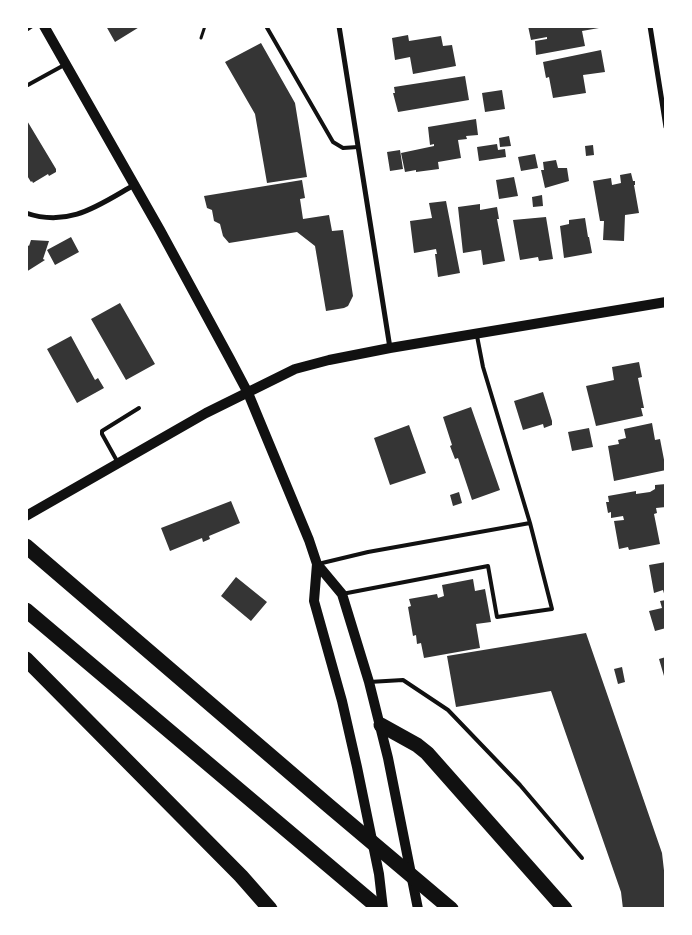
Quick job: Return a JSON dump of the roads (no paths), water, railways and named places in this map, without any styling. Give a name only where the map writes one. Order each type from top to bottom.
[{"type":"highway","points":[[27,546],[328,806],[451,909]]},
{"type":"highway","points":[[26,610],[381,909]]},
{"type":"highway","points":[[26,659],[227,862],[270,909]]},
{"type":"highway","points":[[381,725],[417,745],[427,754],[565,909]]},
{"type":"main road","points":[[44,26],[187,279],[248,393],[309,540],[316,564],[314,601],[342,701],[357,767],[379,874],[381,909]]},
{"type":"main road","points":[[26,516],[206,413],[295,369],[390,348],[666,302]]},
{"type":"main road","points":[[316,564],[342,594],[369,682],[381,725],[418,909]]},
{"type":"street","points":[[339,26],[390,348]]},
{"type":"street","points":[[650,26],[666,126]]},
{"type":"street","points":[[26,213],[43,218],[71,217],[84,213],[134,185]]},
{"type":"lane","points":[[26,30],[32,26]]},
{"type":"lane","points":[[266,26],[333,142],[343,148],[358,147]]},
{"type":"lane","points":[[26,86],[66,64]]},
{"type":"lane","points":[[342,594],[488,566],[497,617],[552,609],[530,523],[483,367],[476,334]]},
{"type":"lane","points":[[118,463],[102,431],[139,408]]},
{"type":"lane","points":[[316,564],[368,552],[530,523]]},
{"type":"lane","points":[[369,682],[403,680],[448,710],[520,786],[582,858]]}]
